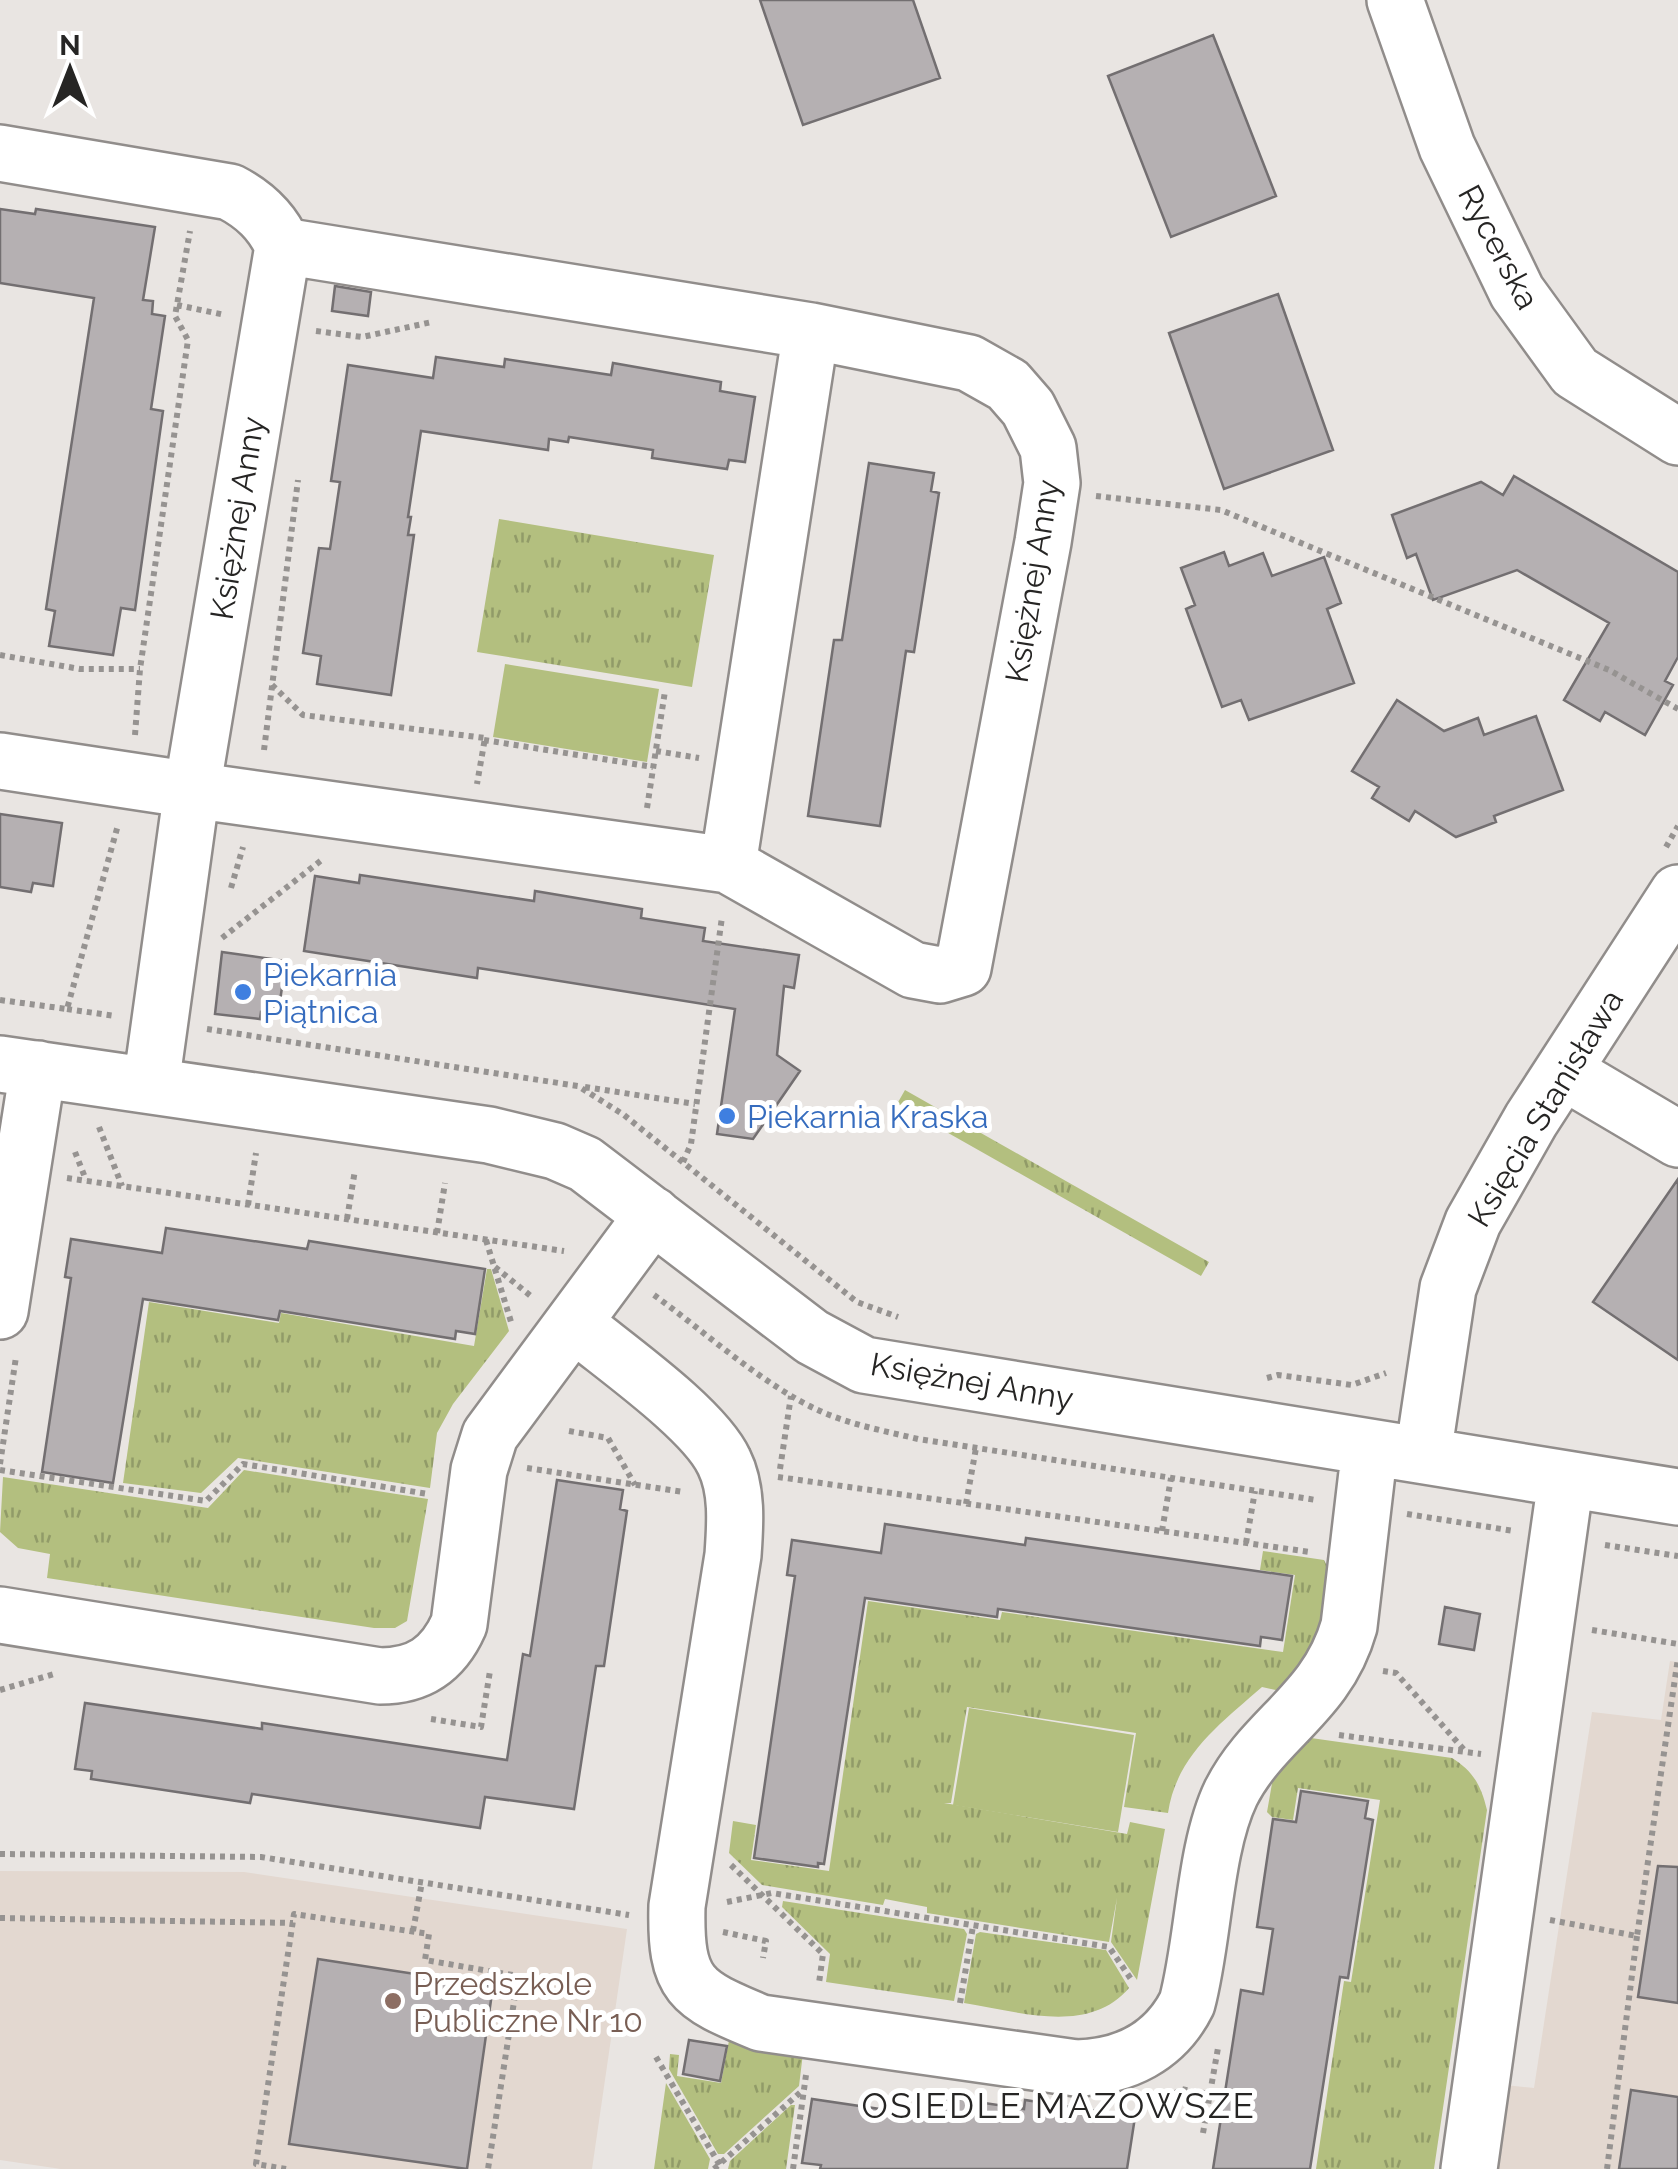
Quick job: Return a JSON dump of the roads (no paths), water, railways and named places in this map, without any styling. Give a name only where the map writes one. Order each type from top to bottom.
[{"type":"street","name":"Rycerska","points":[[1395,0],[1448,147],[1517,292],[1575,372],[1678,437]]},
{"type":"street","points":[[0,154],[230,192],[250,202],[276,229],[283,246]]},
{"type":"street","name":"Księżnej Anny","points":[[0,760],[192,790],[728,865],[913,970],[940,975],[962,968],[1052,483],[1048,448],[1028,408],[1008,386],[968,363],[810,331],[283,246],[192,790],[151,1085]]},
{"type":"street","points":[[728,865],[810,331]]},
{"type":"street","name":"Księcia Stanisława","points":[[554,1311],[702,1430],[724,1461],[730,1478],[734,1556],[676,1922],[680,1966],[692,1986],[714,2004],[761,2023],[1076,2068],[1103,2068],[1122,2062],[1157,2042],[1179,2019],[1187,2003],[1218,1830],[1230,1796],[1248,1766],[1322,1686],[1342,1650],[1397,1451],[1433,1379],[1448,1288],[1472,1222],[1563,1071],[1678,893]]},
{"type":"street","points":[[0,1311],[19,1067]]},
{"type":"street","name":"Księżnej Anny","points":[[19,1067],[532,1144],[584,1164],[812,1337],[864,1364],[1678,1497]]},
{"type":"street","points":[[1563,1071],[1673,1125]]},
{"type":"street","points":[[0,1615],[340,1671],[380,1676],[416,1672],[442,1652],[458,1624],[479,1470],[490,1435],[554,1311],[654,1215]]},
{"type":"street","points":[[1469,2169],[1566,1480]]},
{"type":"place","name":"Piekarnia Piątnica","points":[[243,992]]},
{"type":"place","name":"Piekarnia Kraska","points":[[727,1116]]},
{"type":"place","name":"Przedszkole Publiczne Nr 10","points":[[393,2001]]},
{"type":"district","name":"OSIEDLE MAZOWSZE","points":[[1059,2105]]}]
